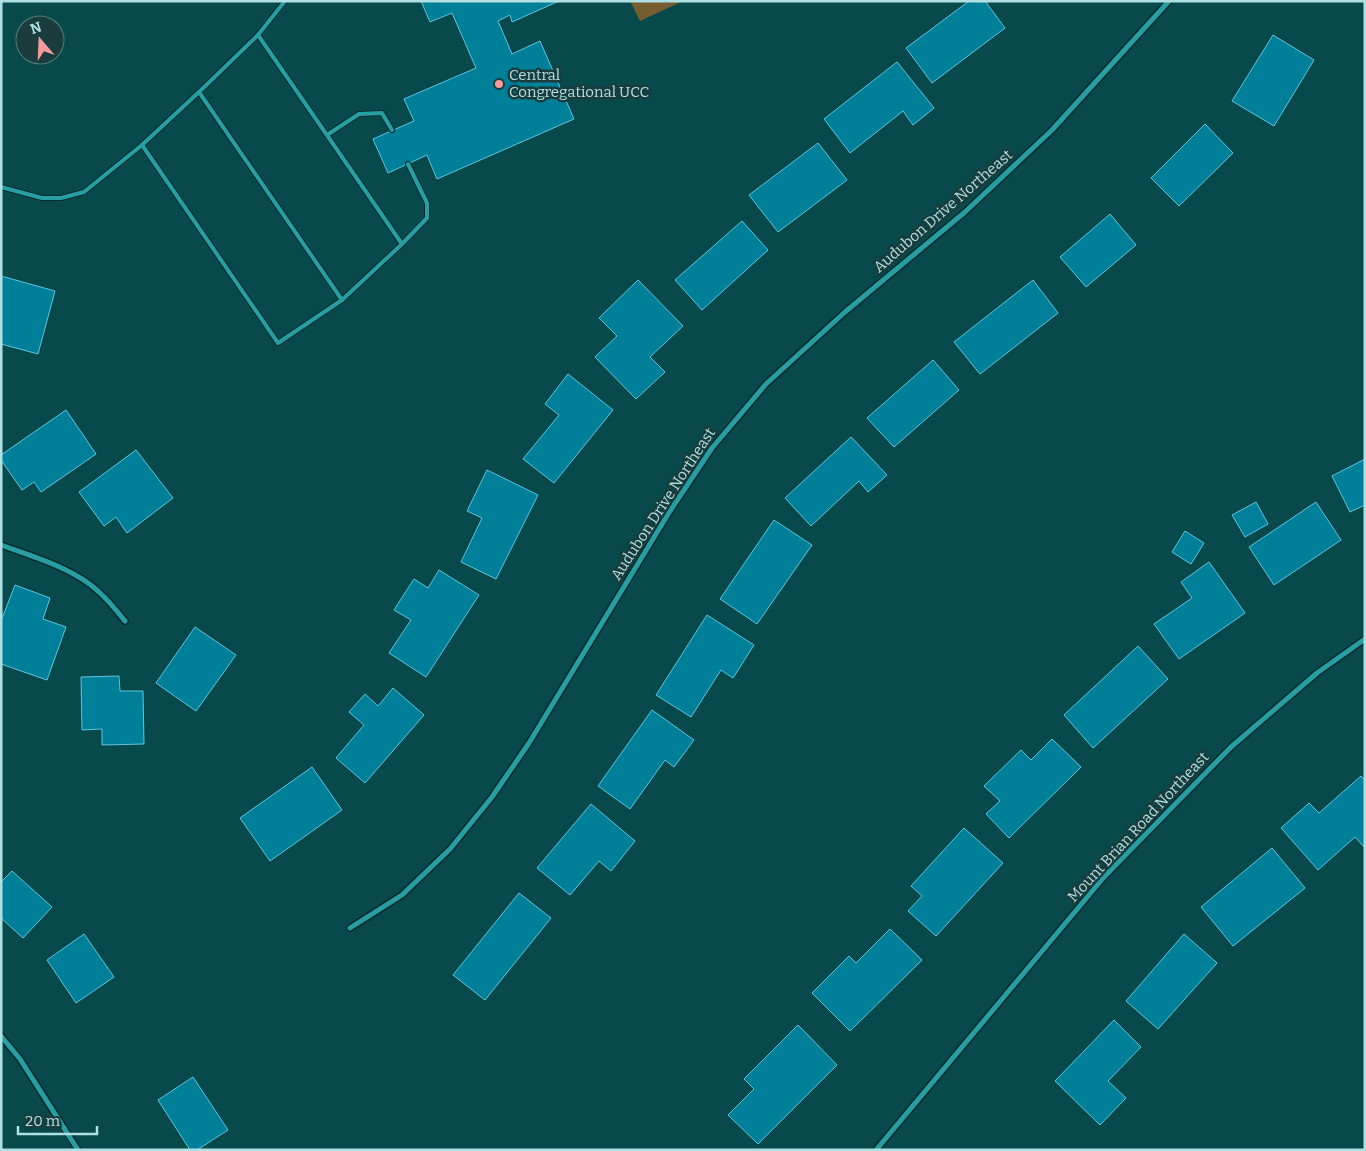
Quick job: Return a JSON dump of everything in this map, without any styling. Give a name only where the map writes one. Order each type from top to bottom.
[{"type":"street","name":"Audubon Drive Northeast","points":[[350,928],[402,896],[450,849],[492,797],[529,743],[670,511],[712,448],[766,384],[845,312],[965,212],[1052,130],[1169,1]]},
{"type":"street","points":[[1,545],[54,565],[81,578],[99,591],[125,621]]},
{"type":"street","name":"Mount Brian Road Northeast","points":[[876,1150],[1104,877],[1231,747],[1317,674],[1365,639]]},
{"type":"street","points":[[1,1036],[20,1059],[78,1150]]},
{"type":"lane","points":[[1,188],[42,198],[61,198],[84,192],[142,145],[199,92],[258,35],[285,1]]},
{"type":"lane","points":[[258,35],[402,244]]},
{"type":"lane","points":[[199,92],[342,300]]},
{"type":"lane","points":[[327,136],[359,114],[382,113],[392,130]]},
{"type":"lane","points":[[142,145],[278,342],[342,300],[427,218],[427,203],[408,164]]},
{"type":"shaded area","points":[[630,1],[683,1],[640,21]]},
{"type":"building","name":"Central Congregational UCC","points":[[421,1],[559,1],[512,22],[510,15],[498,21],[512,54],[540,41],[574,119],[437,179],[427,155],[388,173],[373,139],[414,121],[404,99],[476,68],[452,13],[430,22]]},
{"type":"building","points":[[969,1],[985,1],[1005,28],[932,83],[906,48]]},
{"type":"building","points":[[1273,35],[1314,60],[1274,126],[1232,101]]},
{"type":"building","points":[[897,62],[934,108],[913,125],[903,111],[850,153],[824,119]]},
{"type":"building","points":[[1205,124],[1233,153],[1179,206],[1151,178]]},
{"type":"building","points":[[818,143],[847,180],[778,232],[749,195]]},
{"type":"building","points":[[1110,214],[1136,245],[1086,287],[1060,257]]},
{"type":"building","points":[[742,221],[768,250],[702,310],[675,280]]},
{"type":"building","points":[[1,276],[55,291],[38,354],[1,344]]},
{"type":"building","points":[[638,280],[683,326],[650,357],[665,372],[636,399],[595,357],[617,336],[599,318]]},
{"type":"building","points":[[1033,280],[1058,313],[980,374],[954,342]]},
{"type":"building","points":[[933,360],[959,390],[894,447],[867,418]]},
{"type":"building","points":[[568,374],[613,410],[554,483],[523,459],[559,415],[545,404]]},
{"type":"building","points":[[66,410],[96,454],[41,492],[34,482],[22,490],[1,460],[1,455]]},
{"type":"building","points":[[851,437],[887,475],[868,492],[859,481],[811,526],[785,498]]},
{"type":"building","points":[[136,450],[173,498],[127,533],[116,517],[104,526],[79,492]]},
{"type":"building","points":[[1365,459],[1365,505],[1350,512],[1332,476]]},
{"type":"building","points":[[487,470],[538,495],[496,579],[461,562],[482,518],[467,511]]},
{"type":"building","points":[[1256,502],[1268,524],[1245,537],[1232,515]]},
{"type":"building","points":[[1316,502],[1341,540],[1274,585],[1249,547]]},
{"type":"building","points":[[774,520],[812,545],[757,624],[720,599]]},
{"type":"building","points":[[1185,531],[1204,543],[1191,564],[1172,552]]},
{"type":"building","points":[[1209,562],[1245,613],[1179,659],[1154,624],[1192,598],[1181,582]]},
{"type":"building","points":[[439,570],[479,595],[426,677],[389,653],[411,620],[394,610],[414,579],[428,588]]},
{"type":"building","points":[[15,585],[50,598],[43,619],[66,627],[47,680],[1,664],[1,621]]},
{"type":"building","points":[[707,615],[754,645],[733,678],[721,670],[691,717],[656,695]]},
{"type":"building","points":[[195,627],[236,655],[196,711],[156,683]]},
{"type":"building","points":[[1138,646],[1168,679],[1093,748],[1064,715]]},
{"type":"building","points":[[119,676],[120,691],[143,691],[144,744],[102,745],[102,729],[82,730],[81,677]]},
{"type":"building","points":[[393,688],[424,715],[365,783],[336,758],[364,725],[349,712],[365,694],[378,706]]},
{"type":"building","points":[[652,710],[694,740],[674,767],[665,760],[630,809],[598,786]]},
{"type":"building","points":[[1052,739],[1081,767],[1009,838],[986,814],[1000,801],[984,786],[1021,750],[1031,760]]},
{"type":"building","points":[[312,767],[342,810],[270,861],[240,818]]},
{"type":"building","points":[[1361,776],[1365,781],[1365,848],[1355,837],[1318,870],[1281,828],[1309,803],[1319,813]]},
{"type":"building","points":[[591,804],[635,841],[611,871],[599,861],[570,895],[537,868]]},
{"type":"building","points":[[964,828],[1003,863],[936,936],[908,911],[922,896],[911,886]]},
{"type":"building","points":[[1272,848],[1305,888],[1233,946],[1201,907]]},
{"type":"building","points":[[12,871],[52,907],[23,938],[1,918],[1,882]]},
{"type":"building","points":[[519,893],[551,918],[485,1000],[453,975]]},
{"type":"building","points":[[890,929],[922,960],[850,1031],[812,993],[849,956],[856,963]]},
{"type":"building","points":[[84,934],[114,977],[76,1003],[47,960]]},
{"type":"building","points":[[1184,934],[1217,963],[1158,1029],[1126,1001]]},
{"type":"building","points":[[1114,1020],[1141,1047],[1108,1081],[1126,1098],[1100,1125],[1055,1081]]},
{"type":"building","points":[[798,1025],[837,1065],[758,1144],[728,1115],[754,1089],[744,1079]]},
{"type":"building","points":[[193,1077],[228,1130],[197,1150],[190,1150],[158,1100]]},
{"type":"place","name":"Central Congregational UCC","points":[[499,84]]}]
